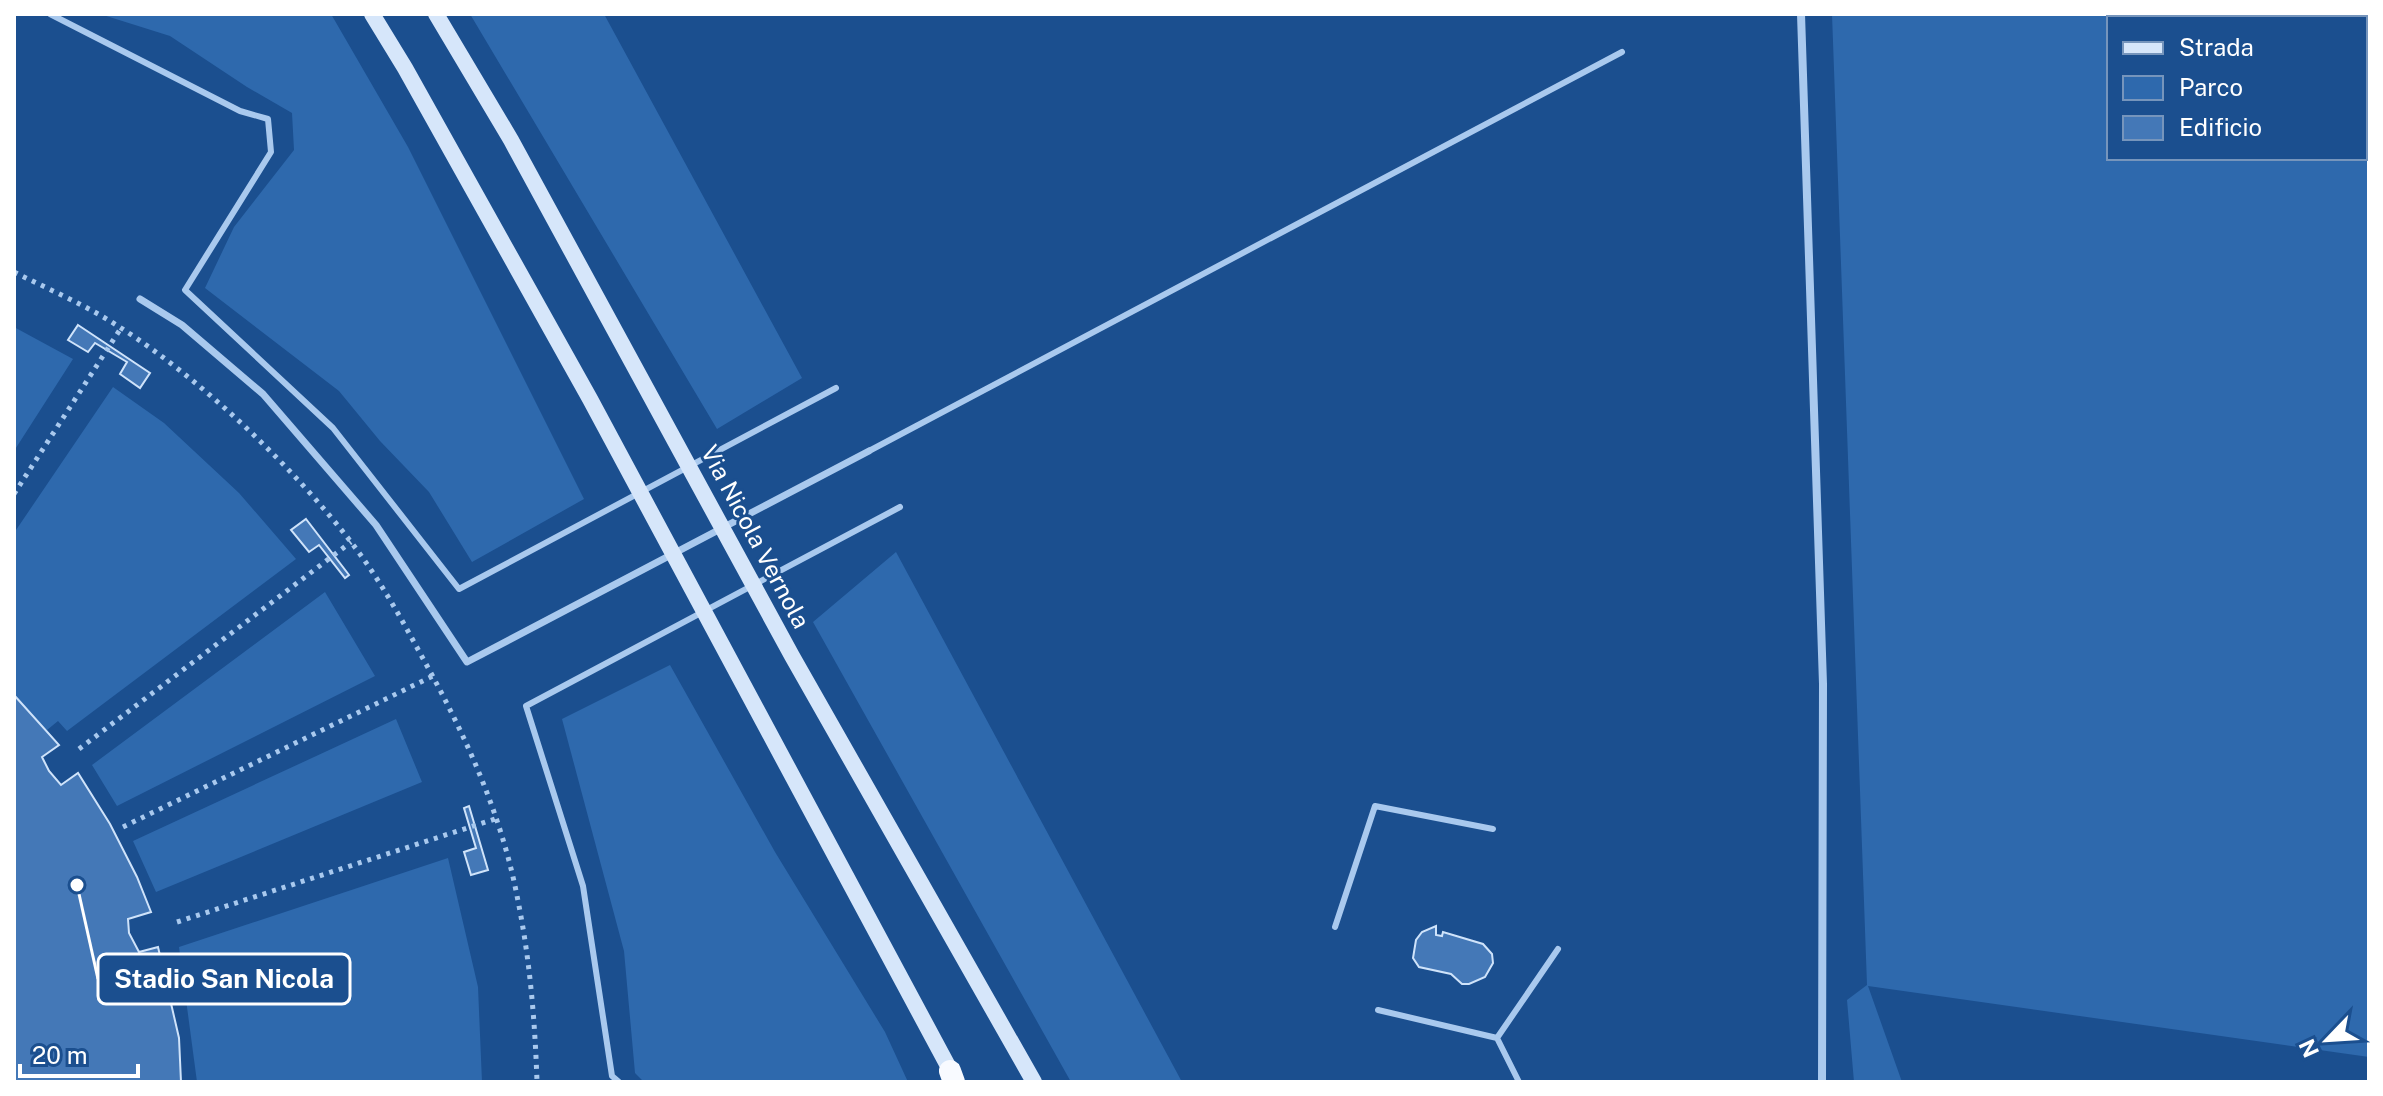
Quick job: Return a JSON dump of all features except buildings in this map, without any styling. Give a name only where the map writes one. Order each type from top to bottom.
[{"type":"main road","points":[[372,14],[590,399],[953,1078]]},
{"type":"main road","name":"Via Nicola Vernola","points":[[436,14],[511,140],[792,656],[1036,1082]]},
{"type":"street","points":[[1801,14],[1823,684],[1822,1082]]},
{"type":"street","points":[[140,299],[182,325],[263,394],[376,525],[467,662],[869,451]]},
{"type":"lane","points":[[50,14],[240,111],[268,119],[271,152],[185,290],[333,428],[459,589],[836,388]]},
{"type":"lane","points":[[869,451],[1622,52]]},
{"type":"lane","points":[[619,1082],[612,1076],[583,886],[526,706],[900,507]]},
{"type":"lane","points":[[1335,927],[1375,806],[1493,829]]},
{"type":"lane","points":[[1497,1038],[1558,949]]},
{"type":"lane","points":[[1378,1010],[1497,1038]]},
{"type":"lane","points":[[1497,1038],[1519,1082]]},
{"type":"path","points":[[14,272],[121,328],[199,386],[296,478],[351,542],[394,605],[469,747],[496,819],[518,901],[535,1028],[537,1082]]},
{"type":"path","points":[[14,494],[121,328]]},
{"type":"path","points":[[79,749],[351,542]]},
{"type":"path","points":[[123,827],[433,676]]},
{"type":"path","points":[[177,922],[496,819]]},
{"type":"green space","points":[[100,14],[331,14],[408,147],[584,499],[472,562],[429,492],[380,441],[339,391],[205,288],[234,227],[294,150],[292,113],[170,36]]},
{"type":"green space","points":[[470,14],[604,14],[802,378],[717,429]]},
{"type":"green space","points":[[1832,14],[2369,14],[2369,1057],[1868,986],[1902,1082],[1854,1082],[1847,1000],[1867,985]]},
{"type":"green space","points":[[14,327],[73,359],[14,451]]},
{"type":"green space","points":[[113,387],[164,423],[239,493],[296,559],[67,731],[58,721],[47,730],[59,745],[42,757],[49,771],[61,784],[78,773],[119,841],[151,912],[128,919],[129,933],[139,952],[158,947],[179,1038],[181,1082],[14,1082],[14,533]]},
{"type":"green space","points":[[896,552],[1182,1082],[1071,1082],[813,622]]},
{"type":"green space","points":[[325,592],[375,676],[117,806],[92,765]]},
{"type":"green space","points":[[670,665],[775,852],[885,1032],[908,1082],[644,1082],[635,1073],[624,951],[562,719]]},
{"type":"green space","points":[[396,719],[422,782],[156,892],[133,841]]},
{"type":"green space","points":[[448,858],[478,987],[482,1082],[197,1082],[179,947]]},
{"type":"place","name":"Stadio San Nicola","points":[[77,885]]}]
